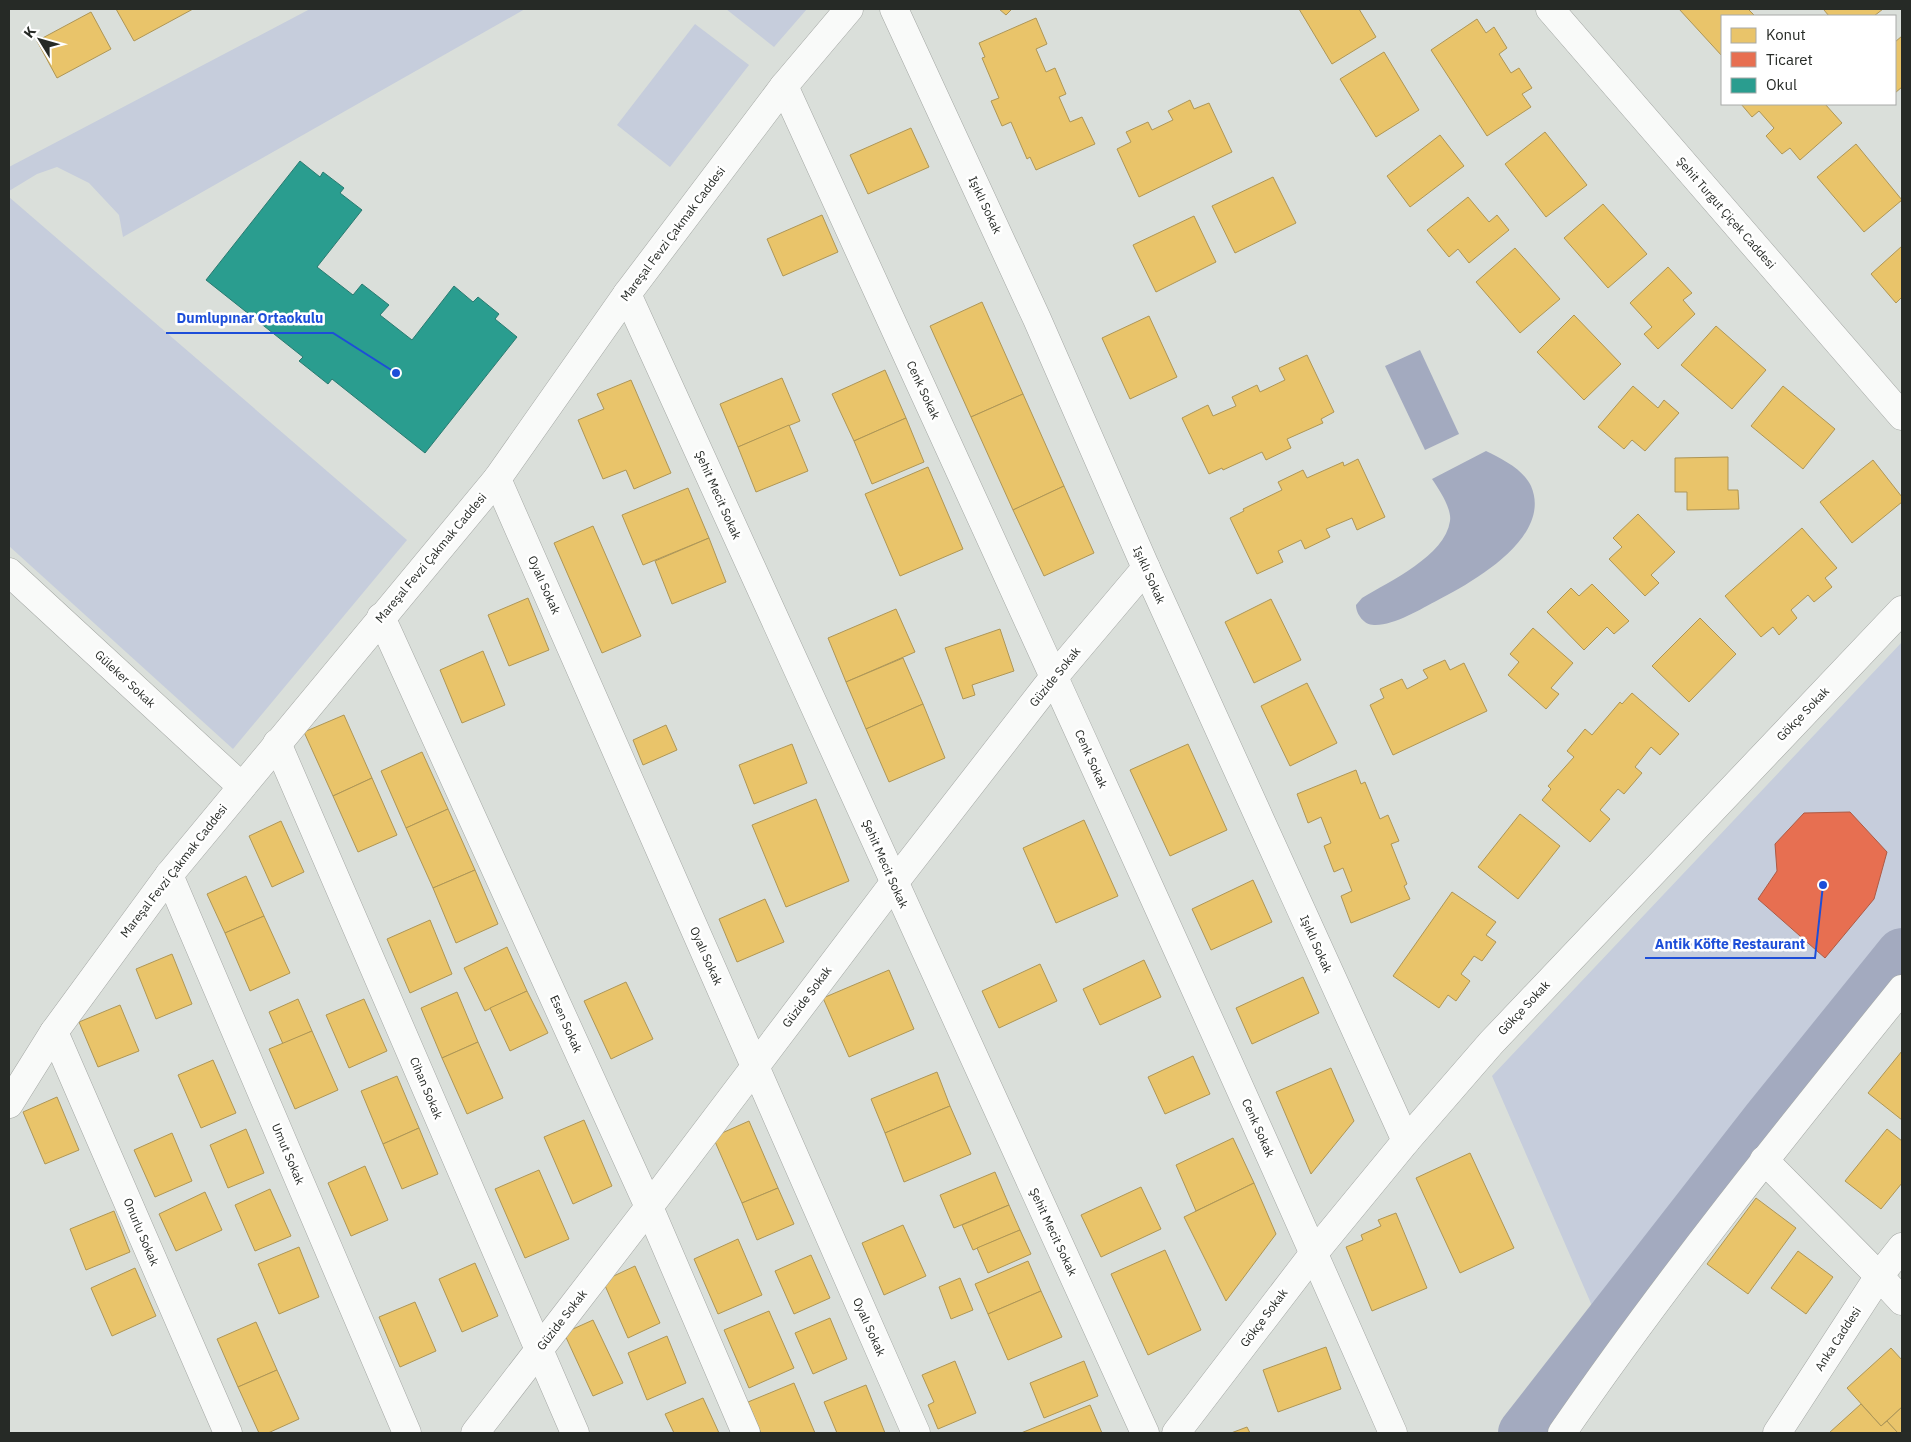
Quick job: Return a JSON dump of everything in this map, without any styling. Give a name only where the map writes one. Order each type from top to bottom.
[{"type":"street","name":"Mareşal Fevzi Çakmak Caddesi","points":[[9,1104],[54,1032],[169,875],[497,479],[627,294],[784,86],[849,9]]},
{"type":"street","name":"Işıklı Sokak","points":[[894,9],[1037,320],[1146,568],[1406,1141]]},
{"type":"street","name":"Şehit Turgut Çiçek Caddesi","points":[[1550,9],[1902,416]]},
{"type":"street","name":"Cenk Sokak","points":[[784,86],[1054,677],[1314,1253],[1393,1433]]},
{"type":"street","name":"Şehit Mecit Sokak","points":[[627,294],[1145,1433]]},
{"type":"street","name":"Oyalı Sokak","points":[[497,479],[916,1433]]},
{"type":"street","name":"Güzide Sokak","points":[[475,1433],[894,883],[1054,677],[1146,568]]},
{"type":"street","name":"Güleker Sokak","points":[[9,572],[241,786]]},
{"type":"street","name":"Gökçe Sokak","points":[[1176,1433],[1314,1253],[1406,1141],[1491,1043],[1902,610]]},
{"type":"street","name":"Esen Sokak","points":[[381,617],[649,1207],[746,1433]]},
{"type":"street","name":"Cihan Sokak","points":[[277,743],[575,1433]]},
{"type":"street","name":"Umut Sokak","points":[[169,875],[407,1433]]},
{"type":"street","points":[[1562,1433],[1595,1385],[1764,1160],[1902,989]]},
{"type":"street","name":"Onurlu Sokak","points":[[54,1032],[228,1433]]},
{"type":"street","points":[[1764,1160],[1902,1301]]},
{"type":"street","name":"Anka Caddesi","points":[[1778,1433],[1879,1276],[1902,1247]]},
{"type":"shaded area","points":[[310,9],[525,9],[123,237],[119,215],[89,183],[57,167],[37,174],[9,191],[9,167]]},
{"type":"shaded area","points":[[726,9],[807,9],[774,47]]},
{"type":"shaded area","points":[[695,24],[749,65],[670,167],[617,125]]},
{"type":"shaded area","points":[[9,197],[407,540],[233,749],[9,546]]},
{"type":"shaded area","points":[[1420,350],[1459,434],[1425,450],[1385,366]]},
{"type":"shaded area","points":[[1486,451],[1505,461],[1523,474],[1531,486],[1535,505],[1531,523],[1520,540],[1489,569],[1453,592],[1415,612],[1382,625],[1370,625],[1364,621],[1356,608],[1356,605],[1362,598],[1415,566],[1438,545],[1446,534],[1450,521],[1449,511],[1432,479]]},
{"type":"shaded area","points":[[1902,642],[1902,954],[1768,1120],[1603,1331],[1492,1076]]},
{"type":"building: Konut","points":[[116,9],[193,9],[134,41]]},
{"type":"building: Konut","points":[[999,9],[1012,9],[1006,15]]},
{"type":"building: Konut","points":[[1299,9],[1359,9],[1376,37],[1332,64]]},
{"type":"building: Konut","points":[[1679,9],[1748,9],[1754,15],[1721,15],[1721,55]]},
{"type":"building: Konut","points":[[1883,9],[1875,15],[1828,15],[1824,10]]},
{"type":"building: Konut","points":[[91,12],[111,49],[57,78],[37,41]]},
{"type":"building: Konut","points":[[1036,18],[1047,44],[1036,49],[1046,72],[1055,68],[1066,94],[1059,97],[1070,122],[1082,117],[1095,144],[1036,170],[1030,157],[1027,159],[1011,122],[1002,126],[991,101],[999,98],[982,58],[985,57],[979,43]]},
{"type":"building: Konut","points":[[1477,19],[1486,33],[1494,27],[1507,48],[1499,54],[1511,73],[1519,68],[1532,88],[1522,94],[1531,107],[1487,136],[1431,50]]},
{"type":"building: Konut","points":[[1902,36],[1902,87],[1896,92],[1896,41]]},
{"type":"building: Konut","points":[[1384,52],[1419,110],[1376,137],[1340,79]]},
{"type":"building: Konut","points":[[1190,100],[1194,109],[1209,103],[1232,152],[1139,197],[1117,149],[1131,142],[1126,132],[1148,122],[1152,130],[1173,120],[1168,111]]},
{"type":"building: Konut","points":[[1742,105],[1826,105],[1842,123],[1800,160],[1790,148],[1782,154],[1766,136],[1774,128],[1759,111],[1752,117]]},
{"type":"building: Konut","points":[[911,128],[929,167],[868,194],[850,155]]},
{"type":"building: Konut","points":[[1545,132],[1587,185],[1546,217],[1505,164]]},
{"type":"building: Konut","points":[[1440,135],[1464,166],[1410,207],[1387,176]]},
{"type":"building: Konut","points":[[1856,144],[1902,200],[1864,232],[1817,177]]},
{"type":"building: Konut","points":[[1273,177],[1296,223],[1235,253],[1212,206]]},
{"type":"building: Konut","points":[[1468,197],[1489,222],[1497,215],[1509,230],[1469,263],[1458,249],[1449,257],[1427,230]]},
{"type":"building: Konut","points":[[1603,204],[1647,254],[1608,288],[1564,238]]},
{"type":"building: Konut","points":[[822,215],[838,252],[783,276],[767,239]]},
{"type":"building: Konut","points":[[1194,216],[1216,262],[1156,292],[1133,245]]},
{"type":"building: Konut","points":[[1902,246],[1902,297],[1896,303],[1871,274]]},
{"type":"building: Konut","points":[[1515,248],[1560,299],[1520,333],[1476,282]]},
{"type":"building: Konut","points":[[1668,267],[1692,293],[1683,300],[1695,314],[1658,349],[1644,334],[1652,327],[1630,303]]},
{"type":"building: Konut","points":[[982,302],[1023,394],[971,417],[930,326]]},
{"type":"building: Konut","points":[[1574,315],[1621,364],[1584,400],[1537,352]]},
{"type":"building: Konut","points":[[1149,316],[1177,377],[1130,399],[1102,338]]},
{"type":"building: Konut","points":[[1716,326],[1766,370],[1732,409],[1681,365]]},
{"type":"building: Konut","points":[[1307,355],[1334,412],[1321,419],[1323,423],[1287,439],[1291,448],[1266,460],[1262,452],[1223,470],[1222,468],[1209,474],[1182,418],[1208,405],[1213,416],[1236,406],[1232,397],[1257,385],[1260,392],[1285,380],[1279,368]]},
{"type":"building: Konut","points":[[885,370],[906,418],[854,441],[832,394]]},
{"type":"building: Konut","points":[[782,378],[800,421],[738,447],[720,404]]},
{"type":"building: Konut","points":[[631,380],[671,473],[634,489],[626,470],[603,479],[578,420],[604,409],[597,394]]},
{"type":"building: Konut","points":[[1633,386],[1658,408],[1664,400],[1679,413],[1645,451],[1632,440],[1624,449],[1598,427]]},
{"type":"building: Konut","points":[[1783,386],[1835,429],[1803,469],[1751,426]]},
{"type":"building: Konut","points":[[1023,394],[1064,486],[1013,510],[971,417]]},
{"type":"building: Konut","points":[[906,418],[924,462],[872,484],[854,441]]},
{"type":"building: Konut","points":[[789,425],[808,471],[756,492],[738,447]]},
{"type":"building: Konut","points":[[1728,457],[1728,490],[1738,490],[1739,509],[1687,510],[1687,492],[1675,492],[1675,458]]},
{"type":"building: Konut","points":[[1358,459],[1385,517],[1357,530],[1352,518],[1326,529],[1330,537],[1305,549],[1301,540],[1278,551],[1283,562],[1257,574],[1230,518],[1244,511],[1243,509],[1282,490],[1278,482],[1303,470],[1307,478],[1343,462],[1344,466]]},
{"type":"building: Konut","points":[[1873,460],[1902,497],[1902,502],[1852,543],[1820,502]]},
{"type":"building: Konut","points":[[928,467],[963,549],[900,576],[865,494]]},
{"type":"building: Konut","points":[[1064,486],[1094,553],[1044,576],[1013,510]]},
{"type":"building: Konut","points":[[688,488],[709,538],[643,565],[622,515]]},
{"type":"building: Konut","points":[[1638,514],[1675,552],[1651,575],[1659,583],[1645,596],[1609,559],[1622,547],[1613,538]]},
{"type":"building: Konut","points":[[593,526],[641,636],[602,653],[554,543]]},
{"type":"building: Konut","points":[[1802,528],[1837,568],[1825,578],[1832,587],[1814,602],[1808,595],[1791,610],[1797,618],[1779,635],[1773,627],[1761,637],[1725,596]]},
{"type":"building: Konut","points":[[709,538],[726,582],[672,604],[655,561]]},
{"type":"building: Konut","points":[[1592,584],[1629,621],[1614,634],[1607,627],[1584,650],[1547,612],[1571,588],[1579,596]]},
{"type":"building: Konut","points":[[528,598],[549,650],[509,666],[488,615]]},
{"type":"building: Konut","points":[[1271,599],[1301,660],[1254,683],[1225,622]]},
{"type":"building: Konut","points":[[896,609],[915,652],[846,682],[828,638]]},
{"type":"building: Konut","points":[[1700,618],[1736,654],[1689,702],[1652,666]]},
{"type":"building: Konut","points":[[1533,628],[1573,663],[1551,688],[1559,694],[1546,709],[1508,675],[1519,662],[1510,654]]},
{"type":"building: Konut","points":[[1000,629],[1014,671],[972,685],[975,695],[963,699],[945,648]]},
{"type":"building: Konut","points":[[483,651],[505,705],[462,723],[440,670]]},
{"type":"building: Konut","points":[[903,658],[923,704],[866,729],[846,682]]},
{"type":"building: Konut","points":[[1445,660],[1450,670],[1464,663],[1487,711],[1393,755],[1370,705],[1384,698],[1380,689],[1402,679],[1407,689],[1428,678],[1423,670]]},
{"type":"building: Konut","points":[[1307,683],[1337,743],[1290,766],[1261,706]]},
{"type":"building: Konut","points":[[1632,693],[1679,734],[1660,755],[1651,747],[1635,767],[1642,773],[1624,794],[1618,789],[1600,810],[1610,819],[1590,842],[1542,800],[1551,789],[1548,786],[1574,757],[1567,751],[1585,729],[1592,735],[1620,702],[1622,704]]},
{"type":"building: Konut","points":[[923,704],[945,758],[889,782],[866,729]]},
{"type":"building: Konut","points":[[344,715],[372,778],[333,796],[304,732]]},
{"type":"building: Konut","points":[[666,725],[677,750],[643,765],[633,740]]},
{"type":"building: Konut","points":[[792,744],[807,783],[754,804],[739,765]]},
{"type":"building: Konut","points":[[1188,744],[1227,830],[1170,856],[1130,770]]},
{"type":"building: Konut","points":[[422,752],[448,809],[406,828],[381,771]]},
{"type":"building: Konut","points":[[1356,770],[1361,784],[1365,782],[1380,819],[1388,815],[1399,841],[1391,844],[1407,884],[1404,886],[1410,899],[1351,923],[1341,896],[1352,891],[1343,868],[1334,872],[1324,846],[1331,843],[1321,817],[1308,823],[1297,794]]},
{"type":"building: Konut","points":[[372,778],[397,835],[358,852],[333,796]]},
{"type":"building: Konut","points":[[816,799],[849,881],[786,907],[752,825]]},
{"type":"building: Konut","points":[[448,809],[475,870],[433,888],[406,828]]},
{"type":"building: Konut","points":[[1520,814],[1560,846],[1518,899],[1478,867]]},
{"type":"building: Konut","points":[[1084,820],[1118,896],[1056,923],[1023,848]]},
{"type":"building: Konut","points":[[281,821],[304,872],[272,887],[249,836]]},
{"type":"building: Konut","points":[[475,870],[498,924],[456,943],[433,888]]},
{"type":"building: Konut","points":[[246,876],[264,916],[225,933],[207,894]]},
{"type":"building: Konut","points":[[1253,880],[1272,922],[1211,950],[1192,909]]},
{"type":"building: Konut","points":[[1452,892],[1496,922],[1486,935],[1496,942],[1482,961],[1474,956],[1461,974],[1470,981],[1456,1001],[1448,995],[1439,1008],[1393,976]]},
{"type":"building: Konut","points":[[765,899],[784,942],[737,962],[719,919]]},
{"type":"building: Konut","points":[[264,916],[290,973],[250,991],[225,933]]},
{"type":"building: Konut","points":[[430,920],[452,974],[410,993],[387,939]]},
{"type":"building: Konut","points":[[507,947],[527,991],[485,1011],[464,968]]},
{"type":"building: Konut","points":[[172,954],[192,1004],[156,1019],[136,969]]},
{"type":"building: Konut","points":[[1144,960],[1161,997],[1100,1025],[1083,989]]},
{"type":"building: Konut","points":[[1040,964],[1057,1001],[999,1028],[982,991]]},
{"type":"building: Konut","points":[[889,970],[914,1029],[849,1057],[823,998]]},
{"type":"building: Konut","points":[[1303,977],[1319,1013],[1252,1044],[1236,1008]]},
{"type":"building: Konut","points":[[626,982],[653,1039],[611,1059],[584,1001]]},
{"type":"building: Konut","points":[[527,991],[548,1033],[510,1051],[490,1008]]},
{"type":"building: Konut","points":[[457,992],[478,1042],[442,1058],[421,1008]]},
{"type":"building: Konut","points":[[298,999],[312,1031],[283,1044],[269,1012]]},
{"type":"building: Konut","points":[[364,999],[387,1051],[349,1068],[326,1015]]},
{"type":"building: Konut","points":[[120,1005],[139,1051],[98,1067],[79,1022]]},
{"type":"building: Konut","points":[[312,1031],[338,1090],[295,1109],[269,1049]]},
{"type":"building: Konut","points":[[478,1042],[503,1098],[467,1114],[442,1058]]},
{"type":"building: Konut","points":[[1902,1051],[1902,1120],[1868,1093]]},
{"type":"building: Konut","points":[[1193,1056],[1210,1094],[1165,1114],[1148,1077]]},
{"type":"building: Konut","points":[[213,1060],[236,1113],[201,1128],[178,1075]]},
{"type":"building: Konut","points":[[1331,1068],[1354,1121],[1311,1174],[1276,1092]]},
{"type":"building: Konut","points":[[937,1072],[950,1106],[885,1133],[871,1099]]},
{"type":"building: Konut","points":[[397,1076],[419,1128],[383,1144],[361,1091]]},
{"type":"building: Konut","points":[[57,1097],[79,1150],[45,1164],[23,1112]]},
{"type":"building: Konut","points":[[950,1106],[971,1154],[904,1182],[885,1133]]},
{"type":"building: Konut","points":[[584,1120],[612,1186],[573,1204],[544,1137]]},
{"type":"building: Konut","points":[[749,1121],[778,1188],[742,1203],[713,1137]]},
{"type":"building: Konut","points":[[419,1128],[438,1174],[402,1189],[383,1144]]},
{"type":"building: Konut","points":[[246,1129],[264,1173],[228,1188],[210,1145]]},
{"type":"building: Konut","points":[[1887,1129],[1902,1141],[1902,1183],[1881,1209],[1845,1181]]},
{"type":"building: Konut","points":[[172,1133],[192,1181],[155,1197],[134,1150]]},
{"type":"building: Konut","points":[[1233,1138],[1254,1183],[1196,1211],[1176,1165]]},
{"type":"building: Konut","points":[[1470,1153],[1514,1248],[1460,1273],[1416,1178]]},
{"type":"building: Konut","points":[[365,1166],[388,1220],[351,1236],[328,1183]]},
{"type":"building: Konut","points":[[539,1170],[569,1239],[525,1258],[495,1189]]},
{"type":"building: Konut","points":[[995,1172],[1009,1205],[954,1228],[940,1195]]},
{"type":"building: Konut","points":[[1254,1183],[1276,1234],[1226,1301],[1184,1217]]},
{"type":"building: Konut","points":[[1141,1187],[1161,1229],[1101,1257],[1081,1215]]},
{"type":"building: Konut","points":[[778,1188],[794,1224],[757,1240],[742,1203]]},
{"type":"building: Konut","points":[[270,1189],[291,1236],[255,1251],[235,1205]]},
{"type":"building: Konut","points":[[205,1192],[222,1230],[176,1251],[159,1214]]},
{"type":"building: Konut","points":[[1756,1198],[1796,1228],[1748,1294],[1707,1264]]},
{"type":"building: Konut","points":[[1009,1205],[1020,1230],[973,1250],[962,1225]]},
{"type":"building: Konut","points":[[114,1211],[130,1252],[86,1270],[70,1229]]},
{"type":"building: Konut","points":[[1396,1213],[1427,1288],[1372,1311],[1346,1247],[1363,1240],[1361,1235],[1381,1226],[1378,1220]]},
{"type":"building: Konut","points":[[903,1225],[926,1276],[884,1295],[862,1243]]},
{"type":"building: Konut","points":[[1020,1230],[1031,1254],[988,1273],[977,1248]]},
{"type":"building: Konut","points":[[738,1239],[762,1295],[718,1314],[694,1259]]},
{"type":"building: Konut","points":[[299,1247],[319,1297],[279,1314],[258,1264]]},
{"type":"building: Konut","points":[[1165,1250],[1201,1330],[1148,1355],[1111,1274]]},
{"type":"building: Konut","points":[[1798,1251],[1833,1277],[1806,1314],[1771,1288]]},
{"type":"building: Konut","points":[[811,1255],[830,1298],[794,1314],[775,1271]]},
{"type":"building: Konut","points":[[1028,1261],[1041,1291],[988,1314],[975,1284]]},
{"type":"building: Konut","points":[[475,1263],[498,1316],[462,1332],[439,1279]]},
{"type":"building: Konut","points":[[635,1266],[660,1323],[628,1338],[603,1281]]},
{"type":"building: Konut","points":[[135,1268],[156,1316],[112,1336],[91,1288]]},
{"type":"building: Konut","points":[[960,1278],[973,1310],[951,1319],[939,1287]]},
{"type":"building: Konut","points":[[1041,1291],[1062,1337],[1008,1360],[988,1314]]},
{"type":"building: Konut","points":[[415,1302],[436,1351],[400,1367],[379,1317]]},
{"type":"building: Konut","points":[[769,1311],[794,1368],[749,1388],[724,1330]]},
{"type":"building: Konut","points":[[830,1318],[847,1359],[813,1374],[795,1333]]},
{"type":"building: Konut","points":[[593,1320],[623,1383],[593,1396],[564,1333]]},
{"type":"building: Konut","points":[[256,1322],[277,1370],[238,1387],[217,1339]]},
{"type":"building: Konut","points":[[667,1336],[686,1383],[647,1400],[628,1353]]},
{"type":"building: Konut","points":[[1326,1347],[1341,1389],[1278,1412],[1263,1370]]},
{"type":"building: Konut","points":[[1891,1348],[1902,1360],[1902,1407],[1881,1426],[1847,1388]]},
{"type":"building: Konut","points":[[955,1361],[976,1413],[938,1429],[928,1405],[934,1402],[922,1375]]},
{"type":"building: Konut","points":[[1084,1361],[1098,1396],[1044,1418],[1030,1383]]},
{"type":"building: Konut","points":[[277,1370],[299,1419],[268,1433],[259,1433],[238,1387]]},
{"type":"building: Konut","points":[[794,1383],[815,1433],[761,1433],[748,1402]]},
{"type":"building: Konut","points":[[866,1385],[885,1433],[837,1433],[824,1402]]},
{"type":"building: Konut","points":[[703,1398],[719,1433],[674,1433],[665,1414]]},
{"type":"building: Konut","points":[[1861,1404],[1881,1426],[1887,1421],[1898,1433],[1829,1433]]},
{"type":"building: Konut","points":[[1090,1405],[1102,1433],[1021,1433]]},
{"type":"building: Konut","points":[[1902,1407],[1902,1433],[1898,1433],[1887,1421]]},
{"type":"building: Konut","points":[[1247,1427],[1250,1433],[1231,1433]]},
{"type":"building: Ticaret","points":[[1850,812],[1887,852],[1874,899],[1825,958],[1758,899],[1777,871],[1775,844],[1804,813]]},
{"type":"building: Okul","points":[[300,161],[320,177],[323,172],[344,188],[340,193],[362,210],[317,267],[353,295],[362,284],[389,305],[380,315],[412,340],[454,286],[473,302],[478,297],[499,314],[495,319],[517,337],[425,453],[332,379],[328,384],[299,361],[303,357],[206,280]]},
{"type":"waterway","points":[[1524,1433],[1768,1120],[1902,954]]},
{"type":"place","name":"Dumlupınar Ortaokulu","points":[[396,373]]},
{"type":"place","name":"Antik Köfte Restaurant","points":[[1823,885]]}]
